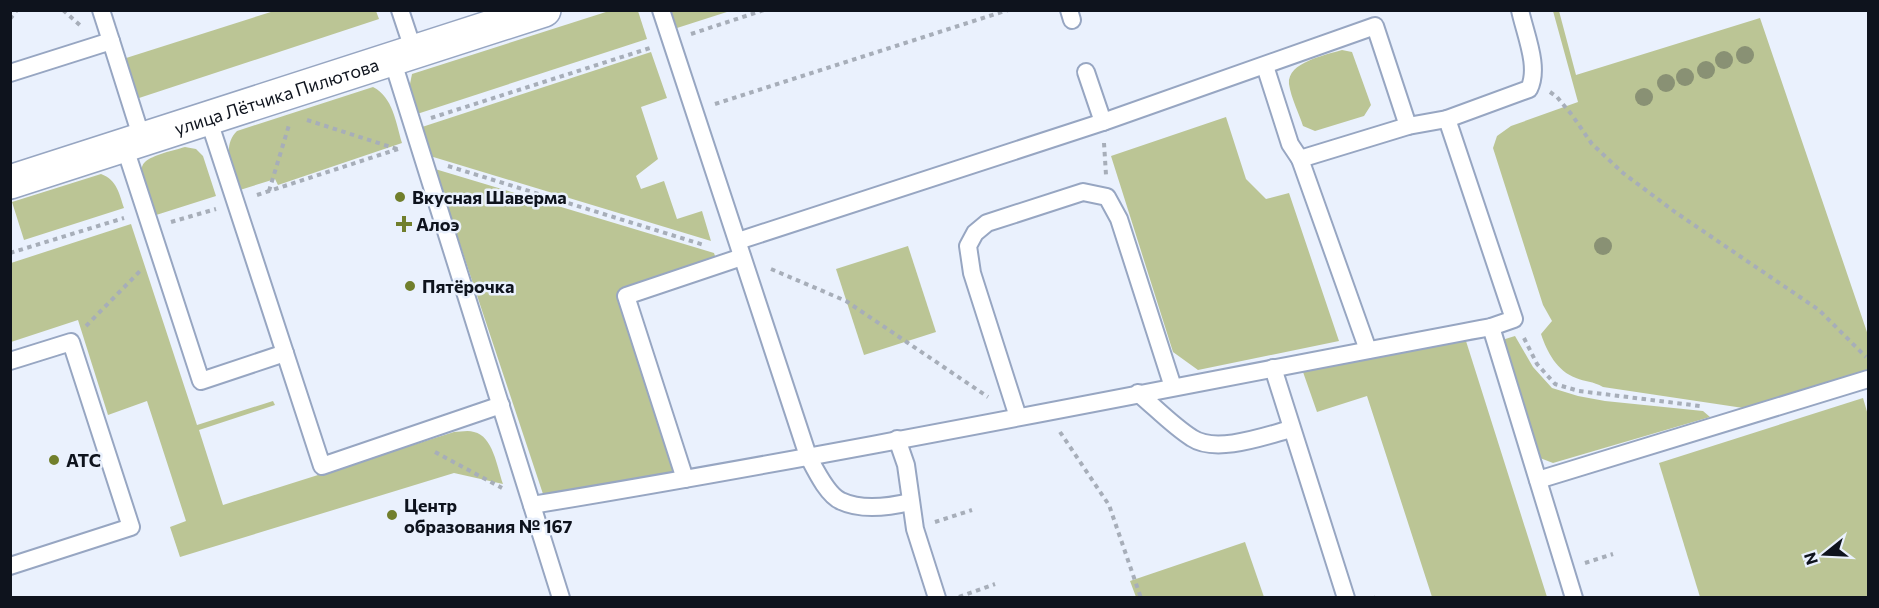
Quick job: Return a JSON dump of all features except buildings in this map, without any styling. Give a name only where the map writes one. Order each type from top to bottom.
[{"type":"street","name":"улица Лётчика Пилютова","points":[[10,182],[544,10]]},
{"type":"lane","points":[[101,10],[111,41],[151,228],[201,381],[285,353]]},
{"type":"lane","points":[[400,10],[403,56],[417,123],[561,597]]},
{"type":"lane","points":[[661,10],[808,456],[822,481],[839,501],[865,507],[910,502]]},
{"type":"lane","points":[[1300,159],[1408,126],[1447,119],[1529,89],[1533,81],[1531,61],[1520,10]]},
{"type":"lane","points":[[685,479],[626,296],[740,249],[1375,26],[1408,126]]},
{"type":"lane","points":[[10,73],[111,41]]},
{"type":"lane","points":[[1265,66],[1290,144],[1300,159],[1368,350]]},
{"type":"lane","points":[[1086,72],[1103,123]]},
{"type":"lane","points":[[208,118],[243,200],[285,353],[322,466],[501,405]]},
{"type":"lane","points":[[532,505],[1018,417],[1491,327],[1514,319],[1447,119]]},
{"type":"lane","points":[[1018,417],[972,273],[968,246],[975,233],[987,223],[1083,192],[1107,197],[1119,219],[1173,387]]},
{"type":"lane","points":[[1491,327],[1574,597]]},
{"type":"lane","points":[[10,361],[71,342],[131,526],[10,566]]},
{"type":"lane","points":[[1272,368],[1346,597]]},
{"type":"lane","points":[[1538,480],[1869,379]]},
{"type":"lane","points":[[1138,393],[1194,440],[1220,445],[1291,429]]},
{"type":"lane","points":[[897,439],[906,465],[915,529],[937,597]]},
{"type":"path","points":[[10,19],[17,10]]},
{"type":"path","points":[[688,35],[764,10]]},
{"type":"path","points":[[713,105],[1008,10]]},
{"type":"path","points":[[151,228],[403,148],[417,123],[652,47]]},
{"type":"path","points":[[1533,81],[1557,97],[1592,144],[1623,173],[1675,212],[1819,310],[1869,360]]},
{"type":"path","points":[[269,192],[292,115]]},
{"type":"path","points":[[302,119],[397,149]]},
{"type":"path","points":[[1103,123],[1107,197]]},
{"type":"path","points":[[444,165],[740,249],[846,301],[1018,417]]},
{"type":"path","points":[[10,253],[132,216]]},
{"type":"path","points":[[85,328],[124,287]]},
{"type":"path","points":[[1514,319],[1537,364],[1555,384],[1579,391],[1732,410],[1735,420]]},
{"type":"path","points":[[1047,411],[1109,505],[1141,597]]},
{"type":"path","points":[[409,437],[532,505]]},
{"type":"path","points":[[915,529],[972,510]]},
{"type":"path","points":[[958,597],[995,584]]},
{"type":"green space","points":[[671,10],[730,11],[677,28]]},
{"type":"green space","points":[[274,11],[376,11],[379,19],[136,99],[123,59]]},
{"type":"green space","points":[[609,11],[638,11],[647,39],[417,114],[409,89],[412,74]]},
{"type":"green space","points":[[1553,11],[1559,11],[1576,75],[1760,18],[1868,335],[1868,376],[1750,409],[1603,387],[1569,375],[1558,366],[1541,334],[1552,321],[1543,305],[1493,148],[1497,136],[1511,126],[1578,102]]},
{"type":"green space","points":[[1342,50],[1352,52],[1371,105],[1364,116],[1315,131],[1303,126],[1290,89],[1290,76],[1294,70],[1309,61]]},
{"type":"green space","points":[[651,52],[667,98],[641,107],[658,159],[636,176],[641,189],[664,181],[677,219],[702,211],[711,241],[430,156],[422,127]]},
{"type":"green space","points":[[373,87],[380,91],[389,104],[402,143],[278,185],[275,179],[240,190],[229,152],[229,145],[237,131]]},
{"type":"green space","points":[[1226,117],[1246,179],[1266,199],[1289,193],[1339,341],[1198,370],[1173,352],[1111,156]]},
{"type":"green space","points":[[185,147],[196,149],[203,156],[216,196],[153,216],[143,188],[142,167],[153,157]]},
{"type":"green space","points":[[435,169],[714,253],[716,259],[617,293],[674,472],[543,494]]},
{"type":"green space","points":[[101,174],[114,183],[124,208],[24,240],[12,202]]},
{"type":"green space","points":[[131,224],[197,425],[273,401],[275,405],[199,430],[223,505],[454,432],[464,431],[474,432],[486,439],[503,484],[454,473],[180,557],[170,527],[186,521],[147,401],[108,415],[78,320],[11,342],[11,263]]},
{"type":"green space","points":[[908,246],[936,332],[864,355],[836,269]]},
{"type":"green space","points":[[1515,336],[1533,367],[1552,388],[1605,401],[1703,411],[1710,417],[1553,463],[1540,458],[1502,340]]},
{"type":"green space","points":[[1466,341],[1547,597],[1432,597],[1367,396],[1317,412],[1303,372]]},
{"type":"green space","points":[[1863,398],[1868,415],[1868,597],[1700,597],[1659,463]]},
{"type":"green space","points":[[1245,542],[1264,597],[1136,597],[1130,581]]},
{"type":"place","name":"Вкусная Шаверма","points":[[400,197]]},
{"type":"place","name":"Алоэ","points":[[404,224]]},
{"type":"place","name":"Пятёрочка","points":[[410,286]]},
{"type":"place","name":"АТС","points":[[54,460]]},
{"type":"place","name":"Центр образования № 167","points":[[392,515]]}]
